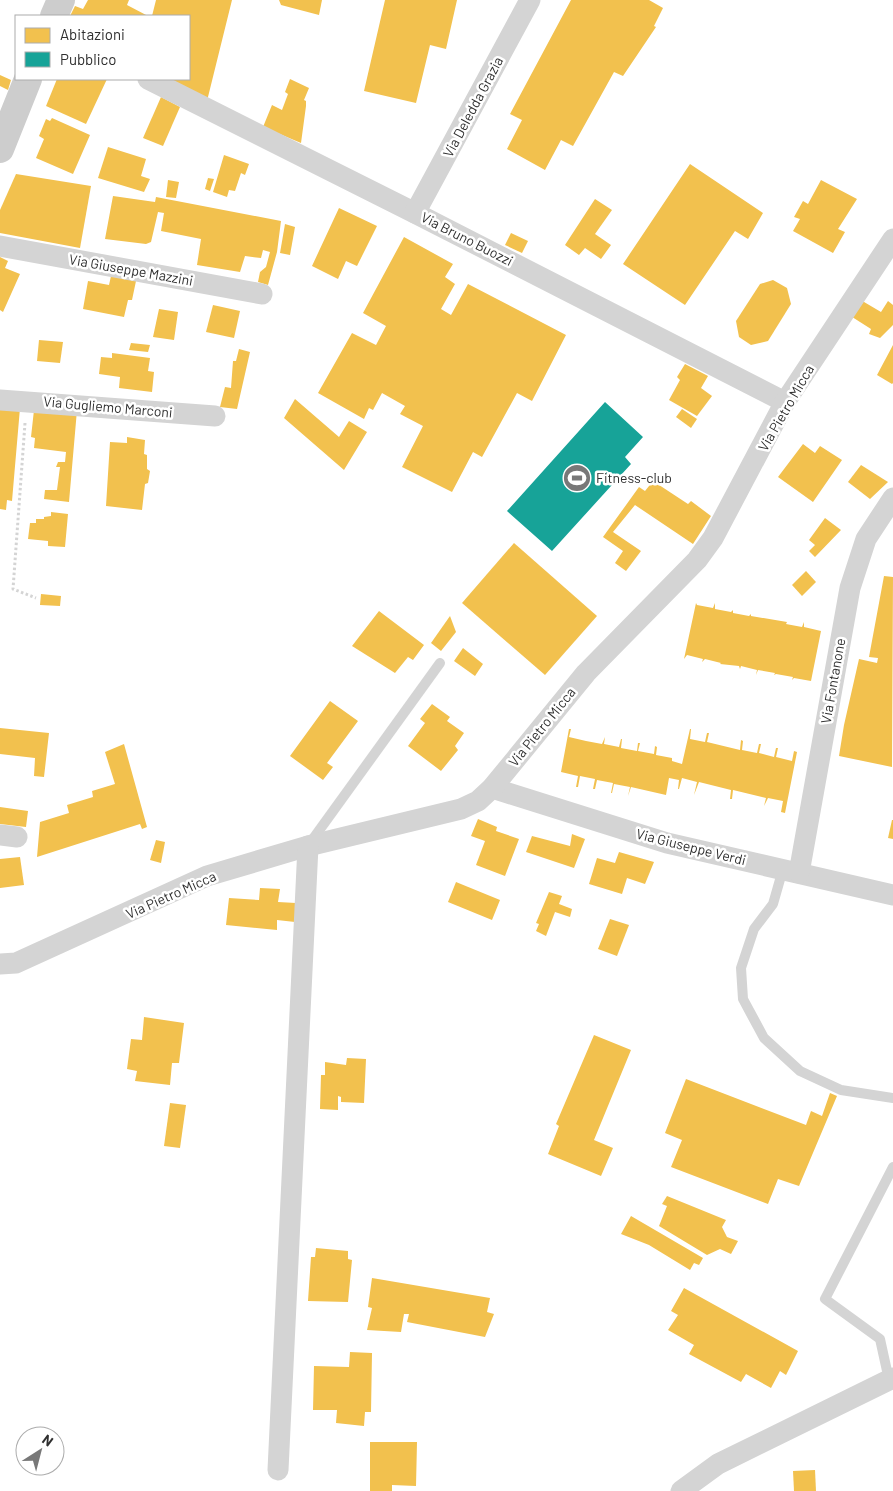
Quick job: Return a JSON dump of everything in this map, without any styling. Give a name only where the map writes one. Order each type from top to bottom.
[{"type":"street","points":[[54,15],[61,0]]},
{"type":"street","name":"Via Deledda Grazia","points":[[415,213],[530,0]]},
{"type":"street","points":[[0,149],[28,80]]},
{"type":"street","name":"Via Bruno Buozzi","points":[[150,80],[786,402]]},
{"type":"street","name":"Via Pietro Micca","points":[[0,964],[16,963],[208,876],[308,846],[461,809],[478,801],[492,788],[586,672],[697,560],[729,511],[786,402],[893,238]]},
{"type":"street","name":"Via Giuseppe Mazzini","points":[[0,246],[262,294]]},
{"type":"street","name":"Via Gugliemo Marconi","points":[[0,400],[26,400],[215,416]]},
{"type":"street","name":"Via Fontanone","points":[[791,871],[850,588],[866,540],[893,498]]},
{"type":"street","name":"Via Giuseppe Verdi","points":[[492,788],[667,843],[893,895]]},
{"type":"street","points":[[278,1470],[308,846]]},
{"type":"street","points":[[681,1491],[718,1464],[891,1379]]},
{"type":"lane","points":[[308,846],[440,663]]},
{"type":"lane","points":[[791,871],[773,904],[754,929],[741,968],[743,999],[764,1038],[800,1071],[841,1090],[893,1098]]},
{"type":"lane","points":[[891,1379],[880,1339],[825,1299],[893,1167]]},
{"type":"path","points":[[26,400],[13,589],[36,598]]},
{"type":"building: Abitazioni","points":[[88,0],[129,0],[127,5],[146,15],[70,15],[75,6],[83,9]]},
{"type":"building: Abitazioni","points":[[156,0],[232,0],[207,101],[164,80],[190,80],[190,15],[152,15]]},
{"type":"building: Abitazioni","points":[[279,0],[322,0],[319,15],[281,5]]},
{"type":"building: Abitazioni","points":[[385,0],[457,0],[446,49],[430,45],[416,103],[364,91]]},
{"type":"building: Abitazioni","points":[[571,0],[649,0],[663,8],[654,26],[656,27],[623,76],[614,72],[573,146],[561,140],[545,170],[507,149],[522,120],[510,114]]},
{"type":"building: Abitazioni","points":[[0,75],[11,80],[8,90],[0,86]]},
{"type":"building: Abitazioni","points":[[290,79],[309,88],[304,100],[306,101],[306,106],[301,143],[263,127],[272,105],[282,110],[288,94],[285,92]]},
{"type":"building: Abitazioni","points":[[57,80],[107,80],[86,124],[46,106]]},
{"type":"building: Abitazioni","points":[[161,97],[180,107],[163,146],[143,138]]},
{"type":"building: Abitazioni","points":[[52,118],[90,135],[73,174],[36,158],[44,139],[39,136],[46,119],[50,121]]},
{"type":"building: Abitazioni","points":[[108,147],[146,159],[141,176],[150,179],[144,192],[98,178]]},
{"type":"building: Abitazioni","points":[[224,155],[249,164],[245,175],[241,173],[235,191],[229,190],[227,197],[213,192]]},
{"type":"building: Abitazioni","points":[[690,164],[763,213],[748,239],[735,231],[685,305],[623,264]]},
{"type":"building: Abitazioni","points":[[16,174],[91,186],[80,248],[0,233],[0,210]]},
{"type":"building: Abitazioni","points":[[208,178],[214,179],[210,191],[205,189]]},
{"type":"building: Abitazioni","points":[[168,180],[179,182],[176,198],[166,197]]},
{"type":"building: Abitazioni","points":[[821,180],[857,199],[838,229],[845,232],[833,253],[793,231],[800,219],[794,217],[803,201],[808,204]]},
{"type":"building: Abitazioni","points":[[113,196],[155,202],[156,197],[281,221],[277,252],[268,285],[258,282],[260,272],[266,267],[270,252],[263,250],[261,258],[245,256],[240,272],[197,265],[201,239],[161,231],[164,213],[158,212],[151,242],[146,244],[105,239]]},
{"type":"building: Abitazioni","points":[[595,199],[612,210],[595,234],[611,245],[601,259],[585,248],[579,255],[565,245]]},
{"type":"building: Abitazioni","points":[[339,208],[377,226],[357,266],[346,261],[338,279],[312,266]]},
{"type":"building: Abitazioni","points":[[285,224],[295,227],[290,255],[280,253]]},
{"type":"building: Abitazioni","points":[[511,233],[528,241],[522,253],[505,245]]},
{"type":"building: Abitazioni","points":[[404,237],[453,264],[445,277],[455,284],[441,309],[451,315],[468,284],[566,335],[532,401],[517,393],[482,457],[473,452],[452,492],[402,467],[423,426],[400,414],[405,406],[382,393],[373,410],[369,408],[364,419],[318,393],[352,333],[376,345],[386,326],[363,313]]},
{"type":"building: Abitazioni","points":[[0,257],[8,261],[5,268],[20,274],[3,312],[0,310]]},
{"type":"building: Abitazioni","points":[[111,276],[136,281],[132,300],[128,300],[124,317],[83,309],[88,281],[109,285]]},
{"type":"building: Abitazioni","points":[[773,280],[787,288],[791,304],[768,341],[751,345],[739,337],[736,321],[760,284]]},
{"type":"building: Abitazioni","points":[[859,299],[881,312],[888,301],[893,305],[893,325],[880,338],[869,334],[871,329],[849,315]]},
{"type":"building: Abitazioni","points":[[213,305],[240,311],[234,338],[206,332]]},
{"type":"building: Abitazioni","points":[[159,309],[178,312],[174,340],[153,337]]},
{"type":"building: Abitazioni","points":[[39,340],[63,342],[60,363],[37,361]]},
{"type":"building: Abitazioni","points":[[131,343],[150,345],[148,352],[129,350]]},
{"type":"building: Abitazioni","points":[[893,345],[893,383],[892,384],[877,375]]},
{"type":"building: Abitazioni","points":[[239,349],[250,352],[237,409],[220,407],[225,387],[231,388],[233,361],[236,361]]},
{"type":"building: Abitazioni","points":[[112,353],[150,358],[148,371],[154,372],[152,392],[119,388],[120,377],[99,374],[101,357],[112,358]]},
{"type":"building: Abitazioni","points":[[685,364],[708,376],[701,388],[712,396],[697,416],[669,400],[680,380],[677,377]]},
{"type":"building: Abitazioni","points":[[295,399],[339,437],[349,421],[367,432],[344,470],[284,418]]},
{"type":"building: Abitazioni","points":[[0,408],[20,408],[12,501],[7,500],[6,510],[0,509]]},
{"type":"building: Abitazioni","points":[[682,409],[697,419],[691,428],[676,417]]},
{"type":"building: Abitazioni","points":[[34,410],[77,410],[69,502],[44,499],[45,490],[57,490],[60,467],[56,467],[58,462],[65,462],[66,452],[34,448],[35,438],[31,437]]},
{"type":"building: Abitazioni","points":[[127,437],[145,440],[144,454],[147,455],[147,469],[150,471],[148,483],[145,484],[142,510],[106,506],[110,442],[127,443]]},
{"type":"building: Abitazioni","points":[[803,444],[815,453],[820,446],[842,460],[813,502],[778,477]]},
{"type":"building: Abitazioni","points":[[861,465],[888,482],[870,499],[848,482]]},
{"type":"building: Abitazioni","points":[[653,481],[688,504],[691,501],[711,516],[693,544],[635,505],[613,532],[641,551],[626,571],[615,563],[623,551],[603,537],[639,487],[645,491]]},
{"type":"building: Abitazioni","points":[[51,512],[68,514],[65,547],[48,546],[48,541],[28,539],[30,523],[36,523],[36,519],[44,519],[44,517],[51,516]]},
{"type":"building: Abitazioni","points":[[825,518],[841,530],[815,557],[809,551],[815,545],[809,540]]},
{"type":"building: Abitazioni","points":[[514,543],[597,616],[545,675],[462,603]]},
{"type":"building: Abitazioni","points":[[806,571],[816,582],[802,596],[792,585]]},
{"type":"building: Abitazioni","points":[[884,576],[893,577],[892,767],[839,756],[859,659],[877,663],[878,658],[869,657]]},
{"type":"building: Abitazioni","points":[[41,594],[61,596],[60,606],[40,605]]},
{"type":"building: Abitazioni","points":[[696,603],[697,605],[713,608],[715,603],[715,609],[731,612],[733,610],[733,613],[749,616],[751,614],[751,616],[787,622],[786,624],[802,627],[804,622],[804,627],[821,631],[811,681],[794,678],[792,680],[793,677],[774,675],[775,673],[758,670],[756,675],[757,670],[741,666],[740,669],[739,666],[720,664],[705,659],[702,662],[703,659],[687,655],[684,659]]},
{"type":"building: Abitazioni","points":[[379,611],[424,645],[413,660],[408,657],[395,673],[352,646]]},
{"type":"building: Abitazioni","points":[[450,616],[456,632],[441,651],[431,643]]},
{"type":"building: Abitazioni","points":[[463,648],[483,664],[475,676],[454,661]]},
{"type":"building: Abitazioni","points":[[330,701],[358,721],[327,763],[333,767],[323,780],[290,756]]},
{"type":"building: Abitazioni","points":[[432,704],[450,717],[447,721],[464,733],[455,746],[458,750],[441,771],[408,746],[425,723],[420,719]]},
{"type":"building: Abitazioni","points":[[0,728],[49,733],[44,777],[34,776],[35,758],[0,754]]},
{"type":"building: Abitazioni","points":[[569,729],[571,729],[569,737],[586,741],[602,744],[605,737],[604,744],[619,747],[622,739],[621,748],[637,751],[638,743],[640,743],[638,751],[654,754],[655,746],[657,747],[656,755],[672,758],[672,761],[682,764],[690,729],[690,739],[705,742],[707,733],[709,733],[707,742],[740,750],[741,740],[743,741],[742,750],[757,753],[759,744],[761,744],[759,753],[774,757],[776,748],[778,748],[776,757],[792,761],[794,751],[797,752],[785,813],[781,812],[783,801],[768,798],[764,806],[766,798],[733,790],[732,799],[730,799],[731,790],[699,782],[694,795],[697,782],[682,778],[678,789],[679,780],[669,778],[666,795],[631,787],[628,796],[630,787],[614,784],[611,793],[613,783],[597,780],[595,789],[593,789],[595,779],[580,776],[578,787],[576,787],[578,776],[561,772]]},
{"type":"building: Abitazioni","points":[[124,744],[147,827],[142,829],[140,824],[37,857],[40,822],[69,813],[67,805],[93,797],[92,791],[115,784],[105,752]]},
{"type":"building: Abitazioni","points":[[0,807],[28,811],[26,827],[0,824]]},
{"type":"building: Abitazioni","points":[[478,819],[497,827],[496,831],[519,839],[505,876],[476,865],[485,841],[471,836]]},
{"type":"building: Abitazioni","points":[[893,820],[893,839],[888,838]]},
{"type":"building: Abitazioni","points":[[572,834],[585,839],[574,868],[526,852],[532,836],[570,846]]},
{"type":"building: Abitazioni","points":[[156,840],[165,842],[161,863],[150,860]]},
{"type":"building: Abitazioni","points":[[619,852],[654,862],[645,884],[627,878],[622,894],[589,884],[597,858],[615,863]]},
{"type":"building: Abitazioni","points":[[20,857],[24,885],[0,888],[0,859]]},
{"type":"building: Abitazioni","points":[[456,882],[500,900],[492,920],[448,902]]},
{"type":"building: Abitazioni","points":[[260,888],[280,889],[278,902],[296,903],[295,922],[277,920],[277,930],[226,925],[229,898],[259,900]]},
{"type":"building: Abitazioni","points":[[549,892],[562,896],[559,904],[572,909],[570,917],[555,912],[546,936],[536,931],[539,924],[536,923]]},
{"type":"building: Abitazioni","points":[[610,919],[629,925],[617,956],[598,949]]},
{"type":"building: Abitazioni","points":[[144,1017],[184,1023],[179,1063],[172,1063],[170,1085],[135,1081],[137,1071],[127,1069],[131,1039],[142,1040]]},
{"type":"building: Abitazioni","points":[[594,1035],[631,1050],[594,1140],[613,1148],[601,1176],[548,1154],[559,1126],[556,1124]]},
{"type":"building: Abitazioni","points":[[347,1058],[366,1059],[364,1103],[341,1102],[341,1097],[338,1096],[338,1110],[320,1109],[321,1075],[325,1075],[325,1062],[346,1065]]},
{"type":"building: Abitazioni","points":[[686,1079],[806,1125],[811,1111],[822,1116],[830,1093],[837,1096],[799,1186],[778,1179],[768,1204],[671,1167],[682,1140],[665,1133]]},
{"type":"building: Abitazioni","points":[[170,1103],[186,1105],[180,1148],[164,1146]]},
{"type":"building: Abitazioni","points":[[667,1196],[726,1220],[722,1227],[727,1237],[738,1241],[731,1254],[720,1249],[707,1255],[659,1226],[667,1206],[662,1204]]},
{"type":"building: Abitazioni","points":[[631,1216],[703,1258],[699,1265],[694,1263],[690,1270],[649,1245],[621,1234]]},
{"type":"building: Abitazioni","points":[[316,1248],[348,1251],[348,1259],[352,1260],[348,1302],[308,1301],[311,1257],[315,1257]]},
{"type":"building: Abitazioni","points":[[372,1278],[490,1298],[487,1312],[494,1314],[485,1337],[407,1322],[409,1314],[404,1314],[401,1332],[367,1330],[372,1308],[368,1307]]},
{"type":"building: Abitazioni","points":[[684,1288],[798,1351],[786,1375],[780,1371],[771,1388],[746,1374],[741,1382],[689,1354],[694,1345],[668,1330],[678,1315],[671,1311]]},
{"type":"building: Abitazioni","points":[[350,1352],[372,1353],[371,1412],[365,1412],[364,1426],[336,1423],[337,1410],[313,1410],[314,1366],[349,1367]]},
{"type":"building: Abitazioni","points":[[370,1442],[417,1442],[416,1486],[392,1485],[392,1491],[370,1491]]},
{"type":"building: Abitazioni","points":[[815,1470],[816,1491],[794,1491],[793,1471]]},
{"type":"building: Pubblico","name":"Fitness-club","points":[[605,402],[643,437],[625,457],[631,464],[552,551],[507,511]]},
{"type":"place","name":"Fitness-club","points":[[577,478]]}]
